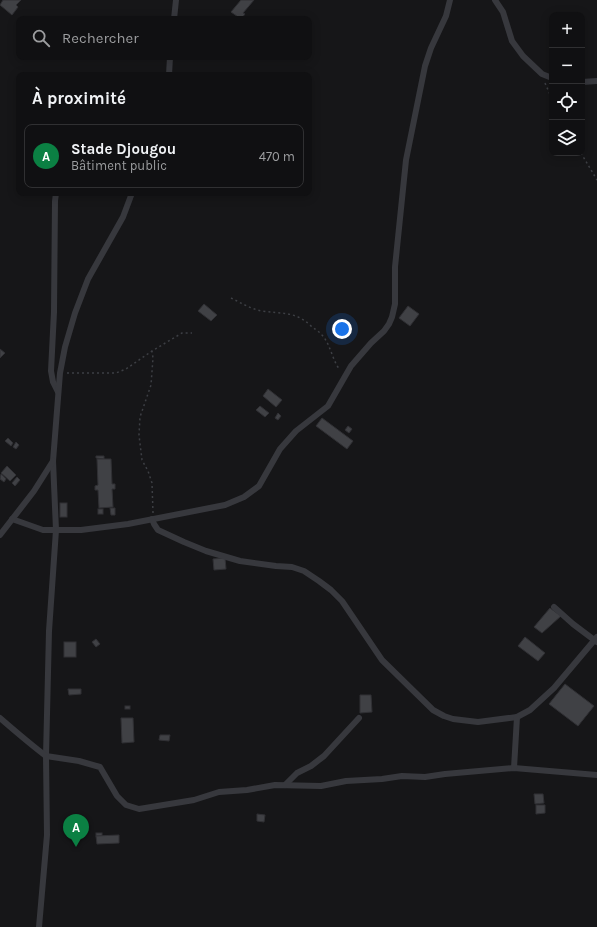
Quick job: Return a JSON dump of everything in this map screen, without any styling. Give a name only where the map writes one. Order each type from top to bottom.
[{"type":"street","points":[[174,16],[176,0]]},
{"type":"street","points":[[12,520],[43,530],[81,530],[128,524],[152,518],[225,505],[249,493],[259,486],[280,449],[296,431],[328,406],[358,357],[384,331],[392,317],[395,304],[395,267],[406,160],[425,66],[431,48],[446,16],[450,0]]},
{"type":"street","points":[[494,0],[503,12],[512,41],[523,56],[542,74],[549,77]]},
{"type":"street","points":[[169,72],[170,60]]},
{"type":"street","points":[[585,82],[597,81]]},
{"type":"street","points":[[56,196],[54,312],[51,371],[53,382],[58,393]]},
{"type":"street","points":[[39,927],[47,835],[46,756],[48,631],[56,530],[53,461],[60,373],[75,312],[86,286],[123,217],[131,196]]},
{"type":"street","points":[[1,534],[34,491],[53,461]]},
{"type":"street","points":[[152,518],[158,530],[206,551],[240,561],[292,567],[304,571],[319,581],[342,601],[382,660],[405,684],[433,710],[453,719],[478,722],[517,717],[530,710],[554,688],[576,660],[596,640],[573,624],[554,607]]},
{"type":"street","points":[[514,768],[517,717]]},
{"type":"street","points":[[0,718],[23,739],[46,756],[79,761],[100,767],[117,796],[126,805],[139,809],[194,800],[219,792],[285,785],[321,786],[346,780],[382,779],[402,776],[425,777],[514,768],[597,775]]},
{"type":"street","points":[[285,785],[297,774],[324,756],[358,718]]},
{"type":"path","points":[[542,74],[549,92]]},
{"type":"path","points":[[583,156],[597,180]]},
{"type":"path","points":[[231,298],[254,309],[285,313],[306,320],[322,334],[327,342],[335,364],[345,376]]},
{"type":"path","points":[[60,373],[116,373],[126,369],[152,351],[182,334],[192,332]]},
{"type":"path","points":[[152,351],[153,358],[151,385],[140,417],[139,435],[142,460],[152,483],[152,518]]},
{"type":"building","points":[[3,0],[21,0],[16,5],[18,7],[12,15],[0,5]]},
{"type":"building","points":[[241,0],[254,0],[243,13],[245,14],[243,16],[237,16],[231,12]]},
{"type":"building","points":[[204,304],[217,315],[211,321],[198,311]]},
{"type":"building","points":[[408,306],[419,314],[410,326],[399,318]]},
{"type":"building","points":[[0,349],[5,353],[0,358]]},
{"type":"building","points":[[268,389],[282,400],[276,407],[263,396]]},
{"type":"building","points":[[260,406],[269,413],[265,417],[256,410]]},
{"type":"building","points":[[278,413],[281,416],[278,420],[275,418]]},
{"type":"building","points":[[322,418],[353,441],[347,449],[316,426]]},
{"type":"building","points":[[348,426],[352,429],[349,433],[345,430]]},
{"type":"building","points":[[8,438],[13,443],[11,446],[5,441]]},
{"type":"building","points":[[16,442],[19,445],[16,449],[13,447]]},
{"type":"building","points":[[96,456],[104,456],[104,459],[96,458]]},
{"type":"building","points":[[97,459],[111,459],[112,484],[115,484],[115,489],[112,489],[113,507],[99,508],[98,490],[95,490],[95,486],[98,485]]},
{"type":"building","points":[[7,466],[16,475],[10,481],[1,473]]},
{"type":"building","points":[[1,474],[6,479],[4,482],[0,479]]},
{"type":"building","points":[[17,477],[20,480],[15,486],[12,483]]},
{"type":"building","points":[[60,503],[67,503],[67,517],[60,517]]},
{"type":"building","points":[[110,508],[115,508],[115,515],[111,515]]},
{"type":"building","points":[[98,509],[103,509],[103,514],[98,514]]},
{"type":"building","points":[[225,558],[226,569],[214,570],[213,559]]},
{"type":"building","points":[[550,608],[561,616],[542,633],[534,627]]},
{"type":"building","points":[[525,637],[545,653],[538,661],[518,646]]},
{"type":"building","points":[[96,639],[100,644],[96,647],[92,642]]},
{"type":"building","points":[[64,642],[76,642],[76,657],[64,657]]},
{"type":"building","points":[[565,684],[594,706],[578,726],[549,704]]},
{"type":"building","points":[[68,689],[81,689],[81,694],[69,695]]},
{"type":"building","points":[[360,695],[371,695],[372,712],[360,713]]},
{"type":"building","points":[[125,706],[130,706],[130,709],[125,709]]},
{"type":"building","points":[[121,718],[133,718],[134,742],[122,743]]},
{"type":"building","points":[[160,735],[170,735],[169,741],[159,740]]},
{"type":"building","points":[[534,794],[543,794],[544,803],[535,804]]},
{"type":"building","points":[[536,805],[545,805],[545,813],[536,814]]},
{"type":"building","points":[[257,814],[265,815],[264,822],[257,821]]},
{"type":"building","points":[[96,833],[102,833],[102,836],[96,836]]},
{"type":"building","points":[[119,835],[119,843],[97,844],[96,836]]},
{"type":"place","name":"Stade Djougou","points":[[76,847]]}]
